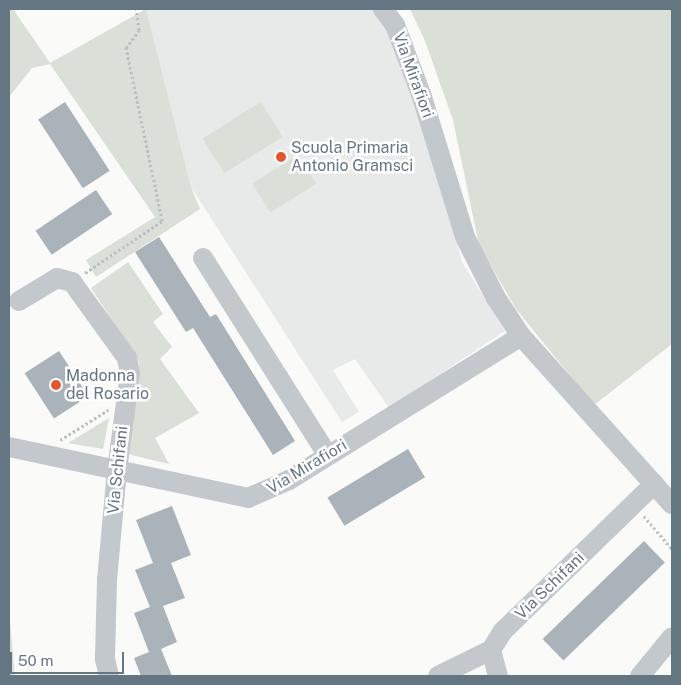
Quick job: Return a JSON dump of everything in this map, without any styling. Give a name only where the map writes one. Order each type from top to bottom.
[{"type":"street","name":"Via Mirafiori","points":[[383,9],[395,26],[422,97],[465,237],[496,298],[521,336],[666,492]]},
{"type":"street","points":[[203,258],[327,454]]},
{"type":"street","points":[[19,301],[57,278],[72,282]]},
{"type":"street","name":"Via Schifani","points":[[72,282],[127,358],[130,373],[116,470],[107,590],[105,659],[109,676]]},
{"type":"street","name":"Via Mirafiori","points":[[9,446],[248,498],[280,484],[521,336]]},
{"type":"street","name":"Via Schifani","points":[[491,650],[503,631],[634,504],[666,492]]},
{"type":"street","points":[[640,676],[672,637]]},
{"type":"street","points":[[438,676],[491,650],[498,676]]},
{"type":"path","points":[[72,282],[162,221],[126,48],[139,30],[136,9]]},
{"type":"path","points":[[54,444],[126,399]]},
{"type":"path","points":[[634,504],[672,549]]},
{"type":"shaded area","points":[[9,9],[13,9],[50,63],[146,9],[191,187],[200,209],[96,277],[86,260],[155,217],[50,64],[32,68],[9,97]]},
{"type":"shaded area","points":[[146,9],[376,9],[390,30],[425,127],[462,262],[505,331],[389,408],[355,359],[333,370],[359,412],[342,422],[191,187]]},
{"type":"shaded area","points":[[410,9],[672,9],[672,344],[594,405],[516,309],[479,245],[453,120],[425,41]]},
{"type":"shaded area","points":[[261,102],[283,137],[224,173],[202,139]]},
{"type":"shaded area","points":[[298,155],[316,184],[270,212],[252,184]]},
{"type":"shaded area","points":[[128,262],[163,314],[153,322],[172,347],[160,359],[199,413],[155,438],[169,464],[127,454],[139,362],[91,288]]},
{"type":"shaded area","points":[[109,418],[103,449],[68,443]]},
{"type":"shaded area","points":[[9,609],[15,676],[9,676]]},
{"type":"building","points":[[65,102],[110,171],[83,188],[38,119]]},
{"type":"building","points":[[96,190],[112,214],[52,255],[35,231]]},
{"type":"building","points":[[159,237],[210,317],[216,314],[295,441],[273,455],[193,328],[186,332],[135,252]]},
{"type":"building","name":"Madonna del Rosario","points":[[59,351],[88,396],[54,419],[25,373]]},
{"type":"building","points":[[408,449],[425,477],[344,526],[327,497]]},
{"type":"building","points":[[172,506],[191,555],[171,563],[185,598],[163,606],[177,642],[161,649],[172,676],[141,676],[134,658],[149,652],[134,613],[150,607],[135,570],[153,563],[136,520]]},
{"type":"building","points":[[644,541],[665,563],[563,661],[543,639]]},
{"type":"place","name":"Scuola Primaria Antonio Gramsci","points":[[281,157]]},
{"type":"place","name":"Madonna del Rosario","points":[[56,385]]}]
